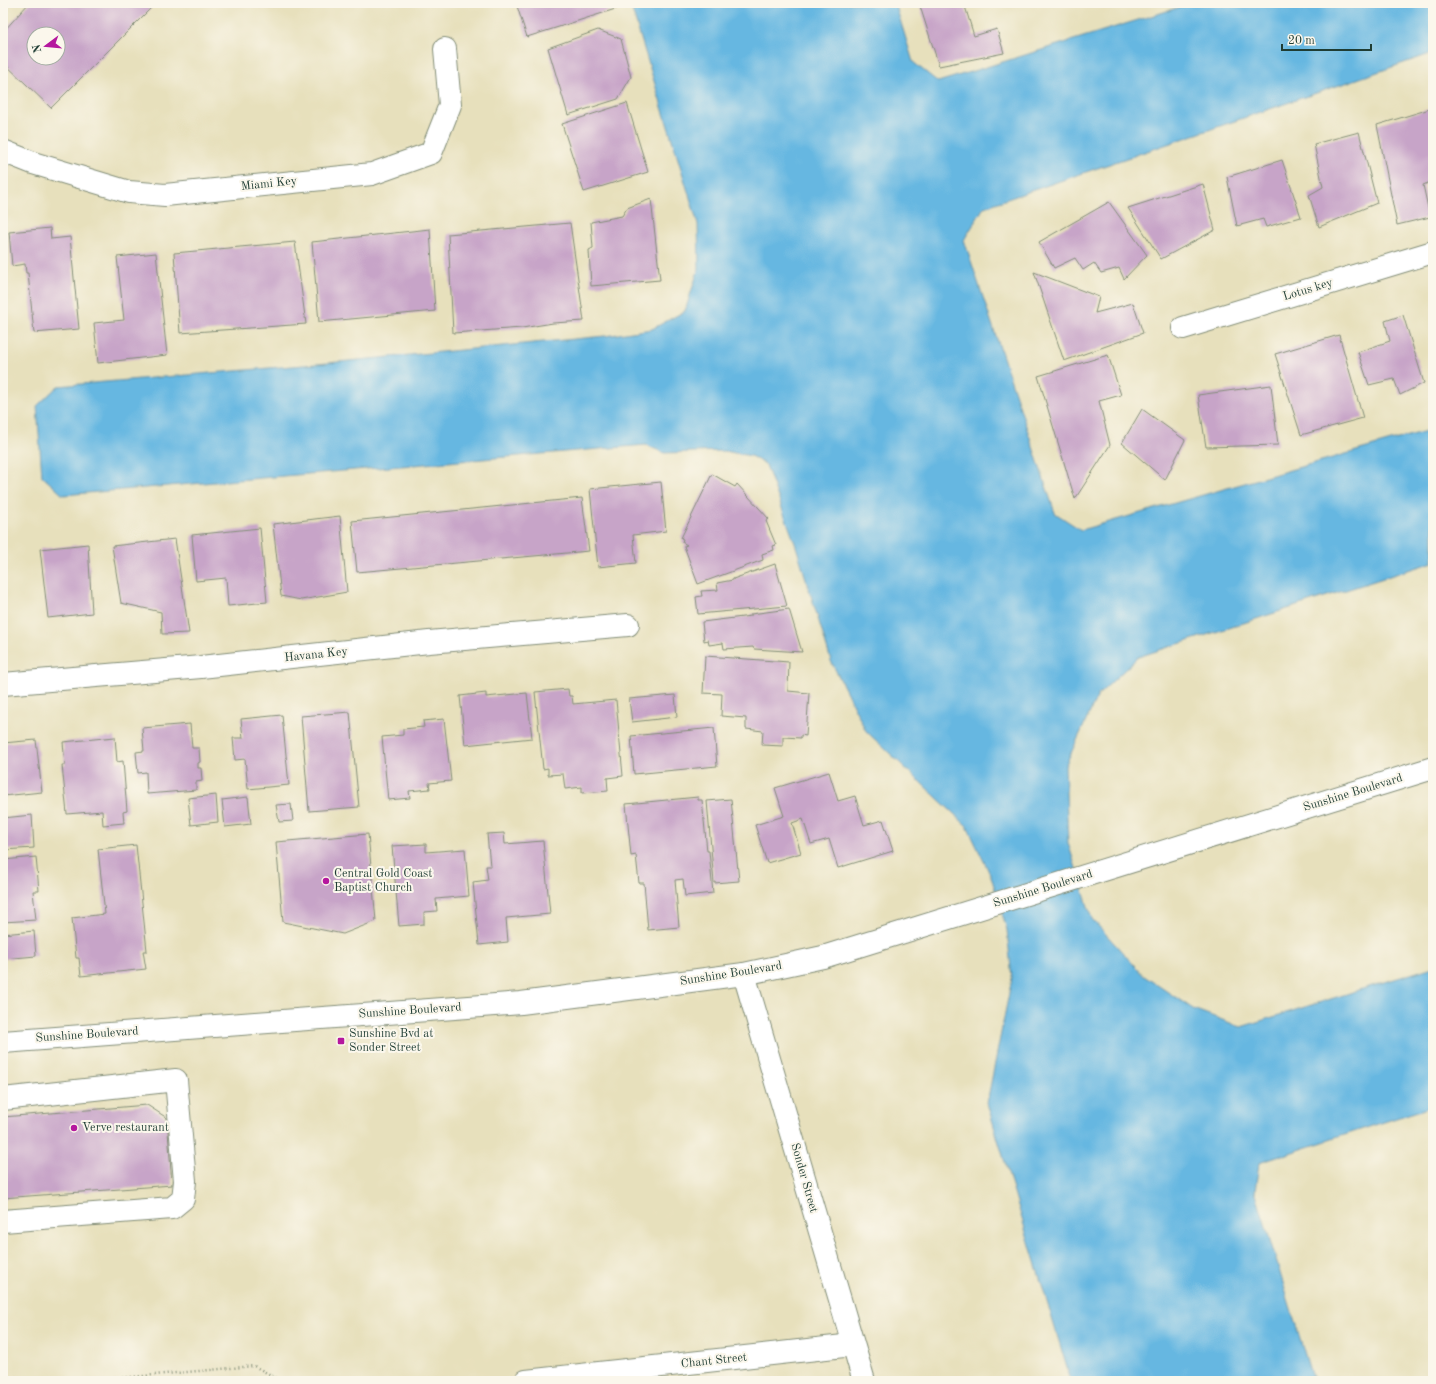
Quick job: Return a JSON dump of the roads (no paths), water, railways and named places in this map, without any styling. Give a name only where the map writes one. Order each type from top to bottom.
[{"type":"street","name":"Miami Key","points":[[3,151],[33,163],[129,192],[165,195],[372,174],[431,153],[450,105],[445,49]]},
{"type":"street","name":"Lotus key","points":[[1183,328],[1433,252]]},
{"type":"street","name":"Havana Key","points":[[3,684],[201,667],[429,642],[628,625]]},
{"type":"street","name":"Sunshine Boulevard","points":[[3,1042],[521,1003],[744,974],[823,957],[1433,768]]},
{"type":"street","name":"Sonder Street","points":[[744,974],[864,1381]]},
{"type":"street","points":[[3,1099],[176,1080],[185,1181],[183,1199],[172,1208],[3,1221]]},
{"type":"street","name":"Chant Street","points":[[526,1381],[853,1345]]},
{"type":"water","points":[[630,3],[895,3],[913,62],[938,82],[1193,3],[1433,3],[1433,53],[984,207],[964,240],[1055,513],[1081,530],[1433,429],[1433,562],[1138,657],[1098,695],[1065,766],[1068,843],[1092,919],[1144,976],[1193,1009],[1241,1027],[1433,967],[1433,1106],[1259,1163],[1255,1191],[1313,1381],[1071,1381],[987,1103],[1012,978],[1007,930],[991,876],[967,826],[866,731],[831,661],[796,546],[766,465],[751,456],[724,451],[664,453],[646,445],[63,495],[42,476],[37,406],[58,386],[328,363],[605,336],[652,329],[685,311],[699,268],[698,224]]},
{"type":"place","name":"Central Gold Coast Baptist Church","points":[[326,881]]},
{"type":"place","name":"Sunshine Bvd at Sonder Street","points":[[341,1041]]},
{"type":"place","name":"Verve restaurant","points":[[74,1128]]}]
